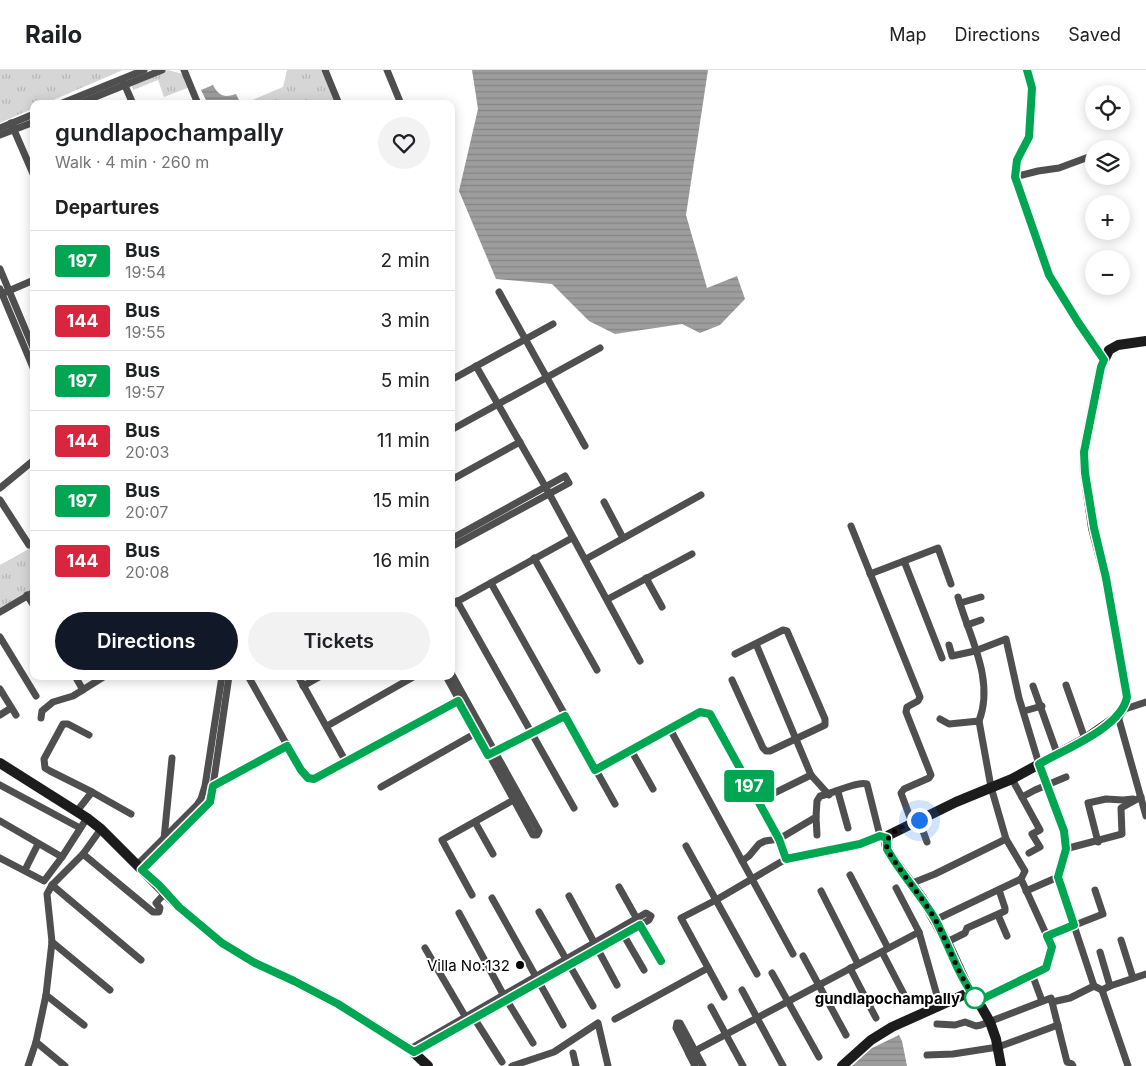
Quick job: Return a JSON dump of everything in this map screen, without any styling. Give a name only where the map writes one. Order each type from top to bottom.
[{"type":"main road","points":[[1001,1066],[998,1047],[990,1022],[978,1001],[970,992],[947,942],[922,898],[910,884],[887,849],[884,837],[956,802],[1012,779],[1085,739],[1120,713],[1127,697],[1106,578],[1094,528],[1084,452],[1101,367],[1109,350],[1118,345],[1146,341]]},
{"type":"main road","points":[[0,763],[77,811],[101,829],[179,907],[222,943],[255,963],[338,1004],[412,1050],[428,1066]]},
{"type":"main road","points":[[842,1066],[871,1040],[892,1027],[970,992]]},
{"type":"street","points":[[86,100],[144,70]]},
{"type":"street","points":[[74,100],[162,70]]},
{"type":"street","points":[[184,70],[196,100]]},
{"type":"street","points":[[325,70],[337,100]]},
{"type":"street","points":[[387,70],[399,100]]},
{"type":"street","points":[[1027,70],[1032,88],[1029,137],[1017,160],[1015,177],[1049,275],[1104,360]]},
{"type":"street","points":[[124,82],[131,100]]},
{"type":"street","points":[[0,136],[30,116]]},
{"type":"street","points":[[0,128],[30,123]]},
{"type":"street","points":[[13,126],[30,166]]},
{"type":"street","points":[[1015,177],[1059,168],[1085,158]]},
{"type":"street","points":[[0,269],[3,292],[30,360]]},
{"type":"street","points":[[3,292],[30,282]]},
{"type":"street","points":[[3,292],[30,343]]},
{"type":"street","points":[[499,292],[585,446]]},
{"type":"street","points":[[455,378],[553,324]]},
{"type":"street","points":[[455,428],[600,348]]},
{"type":"street","points":[[476,366],[545,486],[572,538],[586,559],[640,661]]},
{"type":"street","points":[[455,478],[520,442]]},
{"type":"street","points":[[0,488],[30,464]]},
{"type":"street","points":[[455,537],[565,476],[570,483],[455,545]]},
{"type":"street","points":[[586,559],[701,495]]},
{"type":"street","points":[[0,500],[29,545]]},
{"type":"street","points":[[604,502],[623,538]]},
{"type":"street","points":[[851,526],[920,697],[918,701],[906,707],[906,712],[931,775],[929,778],[901,793],[927,842]]},
{"type":"street","points":[[455,602],[572,538]]},
{"type":"street","points":[[870,574],[938,548],[951,584]]},
{"type":"street","points":[[608,599],[692,554]]},
{"type":"street","points":[[534,558],[597,670]]},
{"type":"street","points":[[904,560],[942,658]]},
{"type":"street","points":[[646,578],[662,607]]},
{"type":"street","points":[[491,583],[615,804]]},
{"type":"street","points":[[0,612],[30,595]]},
{"type":"street","points":[[935,920],[1021,879],[1025,871],[1006,839],[990,787],[978,721],[984,708],[984,683],[959,600],[981,597]]},
{"type":"street","points":[[455,605],[574,808]]},
{"type":"street","points":[[967,625],[981,620]]},
{"type":"street","points":[[732,680],[766,751],[770,751],[825,725],[826,722],[787,631],[783,630],[736,654]]},
{"type":"street","points":[[0,637],[36,696]]},
{"type":"street","points":[[948,645],[952,656],[1006,639],[1019,698],[1046,785],[1064,831],[1066,849],[1058,877],[1094,986],[1102,990],[1128,1066]]},
{"type":"street","points":[[756,644],[811,775],[829,795]]},
{"type":"street","points":[[77,680],[83,690]]},
{"type":"street","points":[[41,718],[42,710],[53,702],[73,696],[99,680]]},
{"type":"street","points":[[140,868],[201,799],[205,786],[221,680]]},
{"type":"street","points":[[140,868],[210,802],[228,680]]},
{"type":"street","points":[[250,680],[301,770],[308,778],[314,779],[458,701]]},
{"type":"street","points":[[300,680],[346,762]]},
{"type":"street","points":[[304,686],[314,680]]},
{"type":"street","points":[[327,726],[408,680]]},
{"type":"street","points":[[448,680],[476,732],[492,754]]},
{"type":"street","points":[[455,680],[492,754],[517,798],[539,830],[537,835],[533,835],[517,798]]},
{"type":"street","points":[[1066,685],[1085,739]]},
{"type":"street","points":[[1033,686],[1042,706],[1057,753]]},
{"type":"street","points":[[0,689],[16,716]]},
{"type":"street","points":[[1146,702],[1120,713],[1146,816]]},
{"type":"street","points":[[1024,711],[1042,706]]},
{"type":"street","points":[[0,715],[11,708]]},
{"type":"street","points":[[595,770],[700,712],[710,714],[779,839],[786,859]]},
{"type":"street","points":[[492,754],[565,716]]},
{"type":"street","points":[[940,720],[949,724],[978,721]]},
{"type":"street","points":[[89,735],[68,724],[63,724],[44,759],[44,765],[50,771],[131,814]]},
{"type":"street","points":[[670,729],[793,954]]},
{"type":"street","points":[[381,787],[476,732]]},
{"type":"street","points":[[213,786],[287,746]]},
{"type":"street","points":[[631,750],[653,789]]},
{"type":"street","points":[[164,839],[172,758]]},
{"type":"street","points":[[758,802],[811,775]]},
{"type":"street","points":[[1022,797],[1066,776]]},
{"type":"street","points":[[1012,779],[1040,830],[1032,834],[1040,847],[1029,854]]},
{"type":"street","points":[[724,997],[681,918],[786,859],[860,844],[884,837],[866,784],[861,783],[817,798],[817,835]]},
{"type":"street","points":[[0,785],[80,828]]},
{"type":"street","points":[[77,811],[92,792]]},
{"type":"street","points":[[838,792],[848,828]]},
{"type":"street","points":[[1066,849],[1098,842],[1122,834],[1121,808],[1141,797]]},
{"type":"street","points":[[1098,842],[1088,803],[1106,799],[1123,800],[1141,797]]},
{"type":"street","points":[[472,895],[442,840],[517,798]]},
{"type":"street","points":[[742,861],[750,856],[759,844],[764,841],[779,839],[816,817]]},
{"type":"street","points":[[0,858],[44,881],[87,818]]},
{"type":"street","points":[[0,822],[62,857]]},
{"type":"street","points":[[476,822],[493,854]]},
{"type":"street","points":[[28,1066],[36,1042],[46,995],[52,942],[47,897],[52,885],[82,854],[101,829]]},
{"type":"street","points":[[910,884],[935,874],[1006,839]]},
{"type":"street","points":[[25,870],[38,844]]},
{"type":"street","points":[[686,846],[757,974]]},
{"type":"street","points":[[82,854],[153,912],[157,913],[160,911],[156,903],[166,892]]},
{"type":"street","points":[[850,875],[908,1002]]},
{"type":"street","points":[[1026,891],[1058,877]]},
{"type":"street","points":[[978,1001],[1046,968],[1052,947],[1021,879]]},
{"type":"street","points":[[52,885],[141,960]]},
{"type":"street","points":[[619,887],[661,961]]},
{"type":"street","points":[[896,888],[919,932],[940,1006]]},
{"type":"street","points":[[947,942],[965,933],[967,928],[1006,910],[999,890]]},
{"type":"street","points":[[1047,936],[1103,914],[1095,890]]},
{"type":"street","points":[[821,891],[858,964]]},
{"type":"street","points":[[569,896],[617,985]]},
{"type":"street","points":[[492,898],[563,1025]]},
{"type":"street","points":[[539,912],[593,1006]]},
{"type":"street","points":[[459,913],[505,997],[533,1043]]},
{"type":"street","points":[[998,915],[1007,936]]},
{"type":"street","points":[[596,946],[623,934],[639,922]]},
{"type":"street","points":[[412,1050],[474,1018],[505,997],[639,922]]},
{"type":"street","points":[[692,1052],[919,932]]},
{"type":"street","points":[[623,934],[644,970]]},
{"type":"street","points":[[1121,940],[1133,978]]},
{"type":"street","points":[[52,942],[110,990]]},
{"type":"street","points":[[425,948],[465,1016]]},
{"type":"street","points":[[1100,952],[1110,986]]},
{"type":"street","points":[[803,956],[846,1035]]},
{"type":"street","points":[[615,1019],[708,968]]},
{"type":"street","points":[[850,968],[876,1018]]},
{"type":"street","points":[[772,973],[819,1057]]},
{"type":"street","points":[[1032,974],[1042,1001]]},
{"type":"street","points":[[1102,990],[1146,974]]},
{"type":"street","points":[[1052,1002],[1070,998],[1094,986]]},
{"type":"street","points":[[742,990],[783,1066]]},
{"type":"street","points":[[46,995],[84,1024]]},
{"type":"street","points":[[412,1050],[465,1016],[505,997]]},
{"type":"street","points":[[937,1024],[955,1026],[966,1022],[976,1026],[1051,998],[1067,1062],[1073,1066]]},
{"type":"street","points":[[711,1007],[743,1066]]},
{"type":"street","points":[[474,1018],[502,1062]]},
{"type":"street","points":[[512,1066],[554,1052],[598,1023],[608,1066]]},
{"type":"street","points":[[927,1055],[953,1054],[998,1047],[1058,1025]]},
{"type":"street","points":[[36,1042],[65,1066]]},
{"type":"street","points":[[692,1052],[695,1066]]},
{"type":"street","points":[[692,1052],[703,1066]]},
{"type":"street","points":[[573,1053],[576,1066]]},
{"type":"green space","points":[[0,70],[123,70],[53,100],[30,100],[30,110],[0,123]]},
{"type":"green space","points":[[168,70],[183,74],[190,87],[164,97],[158,80],[133,90],[132,85]]},
{"type":"green space","points":[[287,70],[321,70],[334,100],[252,100],[283,87]]},
{"type":"green space","points":[[30,548],[30,591],[0,608],[0,565]]},
{"type":"shaded area","points":[[472,70],[708,70],[686,215],[707,288],[737,276],[745,299],[720,325],[700,333],[682,324],[615,334],[589,321],[552,284],[496,279],[459,191],[478,109]]},
{"type":"shaded area","points":[[213,85],[217,92],[222,95],[236,94],[239,100],[206,100],[201,90]]},
{"type":"shaded area","points":[[899,1035],[907,1066],[852,1066],[872,1048]]},
{"type":"bus line","name":"197","points":[[661,961],[640,925],[414,1052],[338,1004],[255,963],[222,943],[179,907],[142,870],[210,802],[213,786],[287,746],[301,770],[308,778],[314,779],[458,701],[488,755],[565,716],[595,770],[700,712],[710,714],[779,839],[786,859],[860,844],[880,836],[887,838],[887,849],[910,884],[922,898],[947,942],[970,992],[978,1001],[1046,968],[1052,947],[1047,936],[1074,925],[1058,877],[1066,849],[1064,831],[1039,764],[1085,739],[1113,720],[1122,710],[1127,697],[1085,473],[1084,452],[1104,360],[1049,275],[1015,177],[1017,160],[1029,137],[1032,88],[1027,70]]},
{"type":"place","name":"Villa No:132","points":[[520,965]]},
{"type":"place","name":"gundlapochampally","points":[[975,998]]},
{"type":"route","points":[[919,820],[889,835],[886,842],[887,849],[910,884],[922,898],[947,942],[970,992],[978,1001],[975,998]]}]
